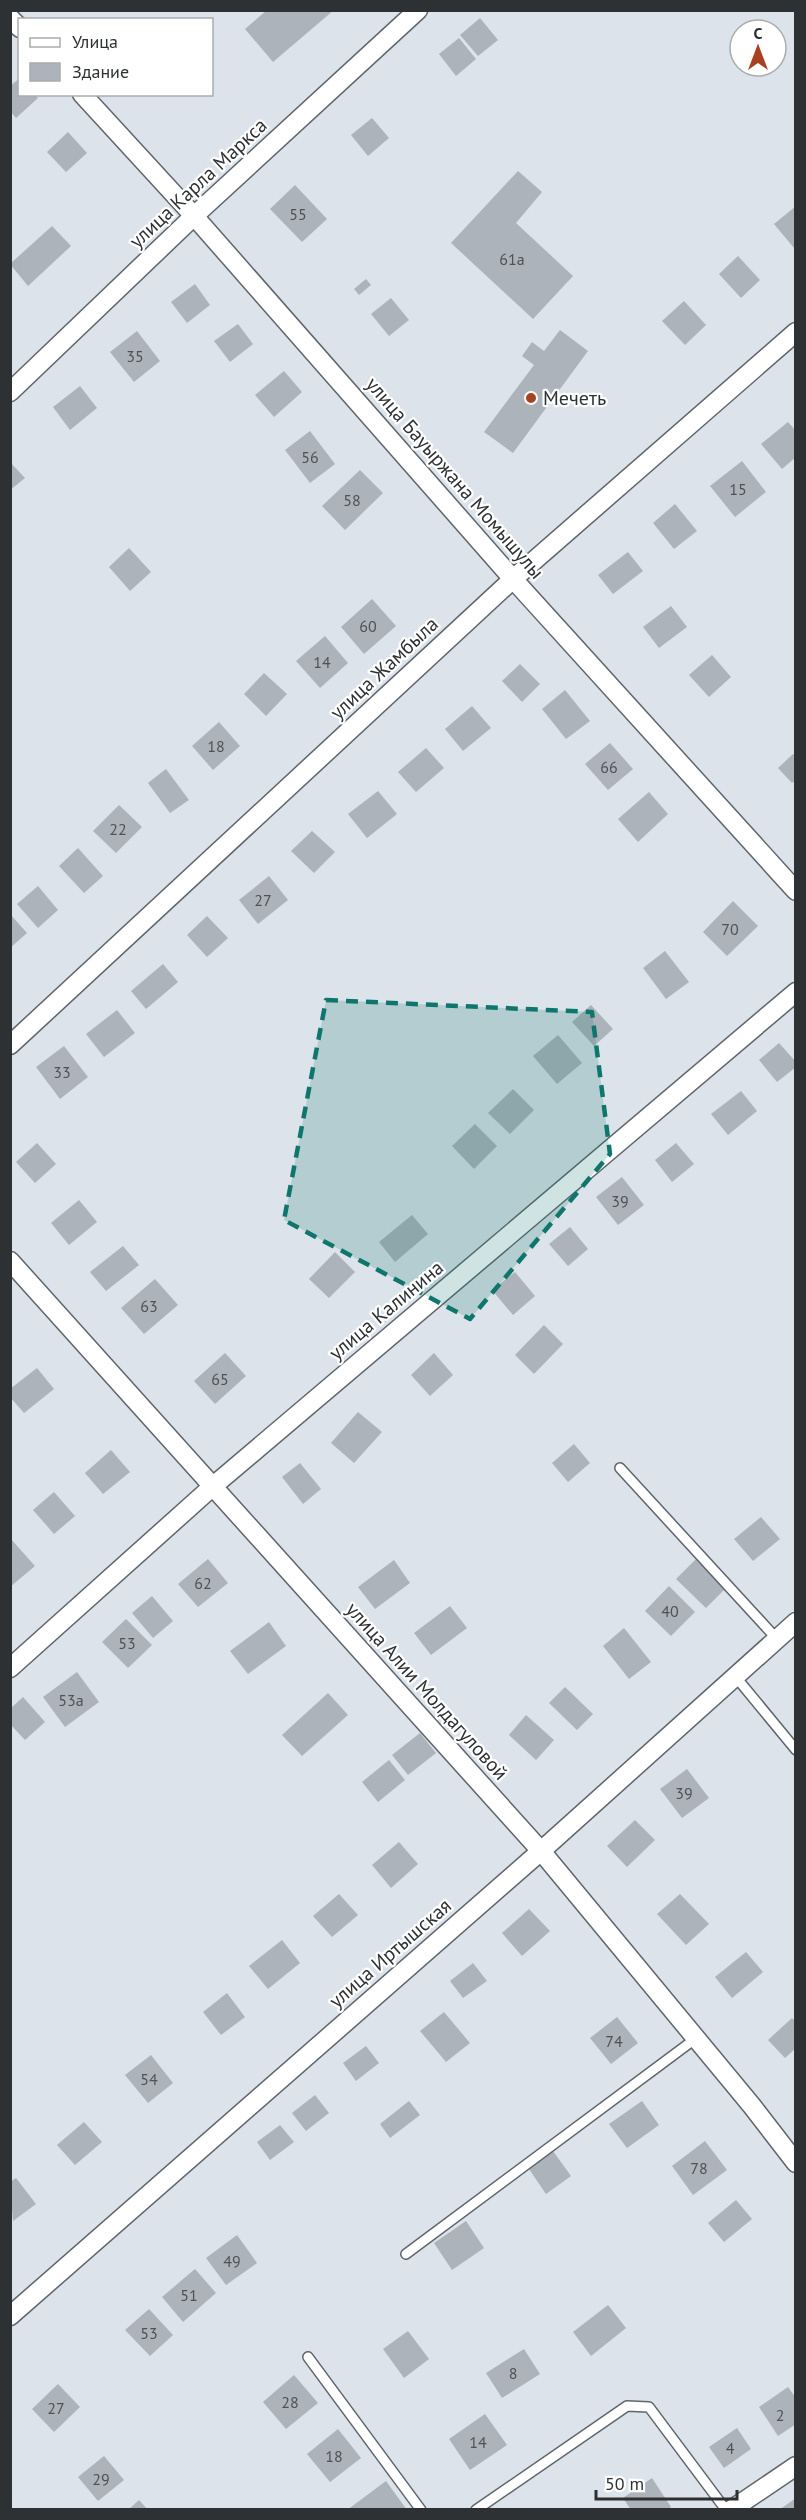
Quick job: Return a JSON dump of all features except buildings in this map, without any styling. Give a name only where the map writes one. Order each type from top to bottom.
[{"type":"street","name":"улица Карла Маркса","points":[[10,392],[194,216],[418,10]]},
{"type":"street","name":"улица Бауыржана Момышулы","points":[[84,96],[194,216],[513,579],[795,891]]},
{"type":"street","name":"улица Жамбыла","points":[[10,1045],[513,579],[795,332]]},
{"type":"street","name":"улица Калинина","points":[[10,1668],[212,1487],[795,992]]},
{"type":"street","name":"улица Алии Молдагуловой","points":[[10,1261],[541,1851],[752,2106],[795,2163]]},
{"type":"street","name":"улица Иртышская","points":[[10,2316],[541,1851],[795,1622]]},
{"type":"street","points":[[731,2510],[795,2466]]},
{"type":"lane","points":[[620,1468],[776,1638]]},
{"type":"lane","points":[[735,1676],[795,1750]]},
{"type":"lane","points":[[406,2254],[695,2039]]},
{"type":"lane","points":[[308,2357],[421,2510]]},
{"type":"lane","points":[[476,2510],[627,2406],[649,2408],[726,2510]]},
{"type":"highlighted area","points":[[326,1000],[592,1012],[610,1154],[470,1319],[284,1220]]},
{"type":"place","name":"Мечеть","points":[[531,398]]}]
